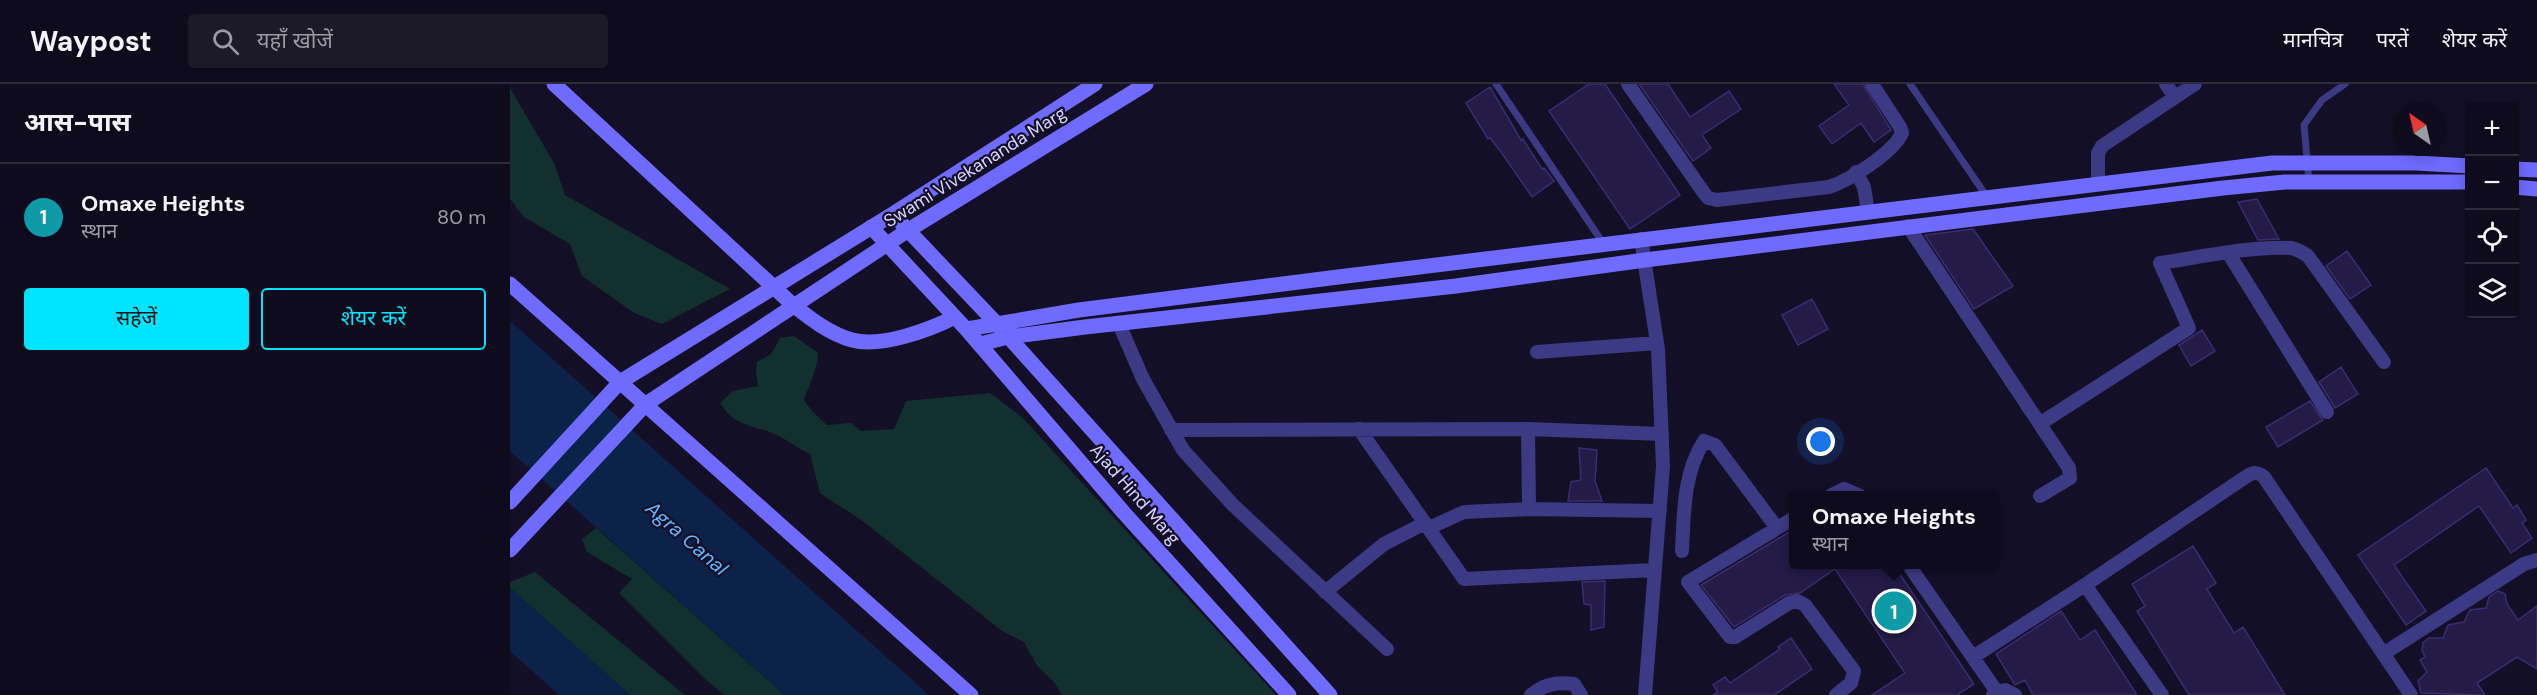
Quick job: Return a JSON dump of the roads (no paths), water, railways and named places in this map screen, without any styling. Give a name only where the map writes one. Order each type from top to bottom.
[{"type":"street","points":[[554,84],[774,288],[819,326],[854,341],[882,341],[934,327],[955,316]]},
{"type":"street","points":[[510,502],[621,382],[893,214],[1095,84]]},
{"type":"street","name":"Swami Vivekananda Marg","points":[[510,550],[646,404],[907,231],[1146,84]]},
{"type":"street","points":[[1628,84],[1708,198],[1717,200],[1829,187],[1892,148],[1902,133],[1872,84]]},
{"type":"street","points":[[2166,84],[2175,97]]},
{"type":"street","points":[[2098,184],[2098,153],[2102,146],[2195,84]]},
{"type":"street","points":[[967,329],[996,323],[1641,238],[2272,163],[2416,163],[2465,166]]},
{"type":"street","points":[[2519,169],[2537,170]]},
{"type":"street","points":[[1856,172],[1864,187],[1868,212]]},
{"type":"street","points":[[980,344],[1008,337],[1456,286],[1908,226],[2223,188],[2285,182],[2465,182]]},
{"type":"street","points":[[2519,187],[2537,189]]},
{"type":"street","points":[[1985,217],[1987,198]]},
{"type":"street","points":[[893,214],[996,323],[1329,695]]},
{"type":"street","points":[[1908,226],[2041,423],[2071,472],[2066,481],[2040,496]]},
{"type":"street","name":"Ajad Hind Marg","points":[[871,227],[967,329],[1124,513],[1289,695]]},
{"type":"street","points":[[1641,238],[1657,343],[1662,434],[1660,511],[1645,695]]},
{"type":"street","points":[[2041,423],[2189,328],[2160,263],[2292,248],[2300,250],[2307,256],[2384,362]]},
{"type":"street","points":[[2229,254],[2327,412]]},
{"type":"street","points":[[510,284],[971,695]]},
{"type":"street","points":[[1119,324],[1143,379],[1184,450],[1233,505],[1387,650]]},
{"type":"street","points":[[1537,352],[1657,343]]},
{"type":"street","points":[[1359,429],[1464,579],[1654,570]]},
{"type":"street","points":[[1171,430],[1528,429],[1662,434]]},
{"type":"street","points":[[1528,429],[1529,509]]},
{"type":"street","points":[[1682,551],[1685,489],[1698,450],[1704,441],[1715,445],[1777,528]]},
{"type":"street","points":[[1973,657],[2253,473],[2264,477],[2411,695]]},
{"type":"street","points":[[1325,592],[1384,544],[1464,512],[1529,509],[1660,511]]},
{"type":"street","points":[[1789,521],[1688,582],[1725,634],[1730,637],[1741,634],[1789,603],[1797,601],[1805,605],[1854,671],[1851,683],[1836,695]]},
{"type":"street","points":[[2383,654],[2524,564],[2537,560]]},
{"type":"street","points":[[1911,569],[1996,694],[2005,690],[2015,695]]},
{"type":"street","points":[[2085,585],[2162,695]]},
{"type":"street","points":[[1531,695],[1541,687],[1556,682],[1574,684],[1581,695]]},
{"type":"lane","points":[[1496,84],[1603,243]]},
{"type":"lane","points":[[1910,84],[1987,198]]},
{"type":"lane","points":[[2309,182],[2304,125],[2322,100],[2345,84]]},
{"type":"water","name":"Agra Canal","points":[[510,321],[929,695],[785,695],[510,451]]},
{"type":"water","points":[[510,588],[630,695],[559,695],[510,651]]},
{"type":"place","name":"Omaxe Heights","points":[[1894,611]]}]
